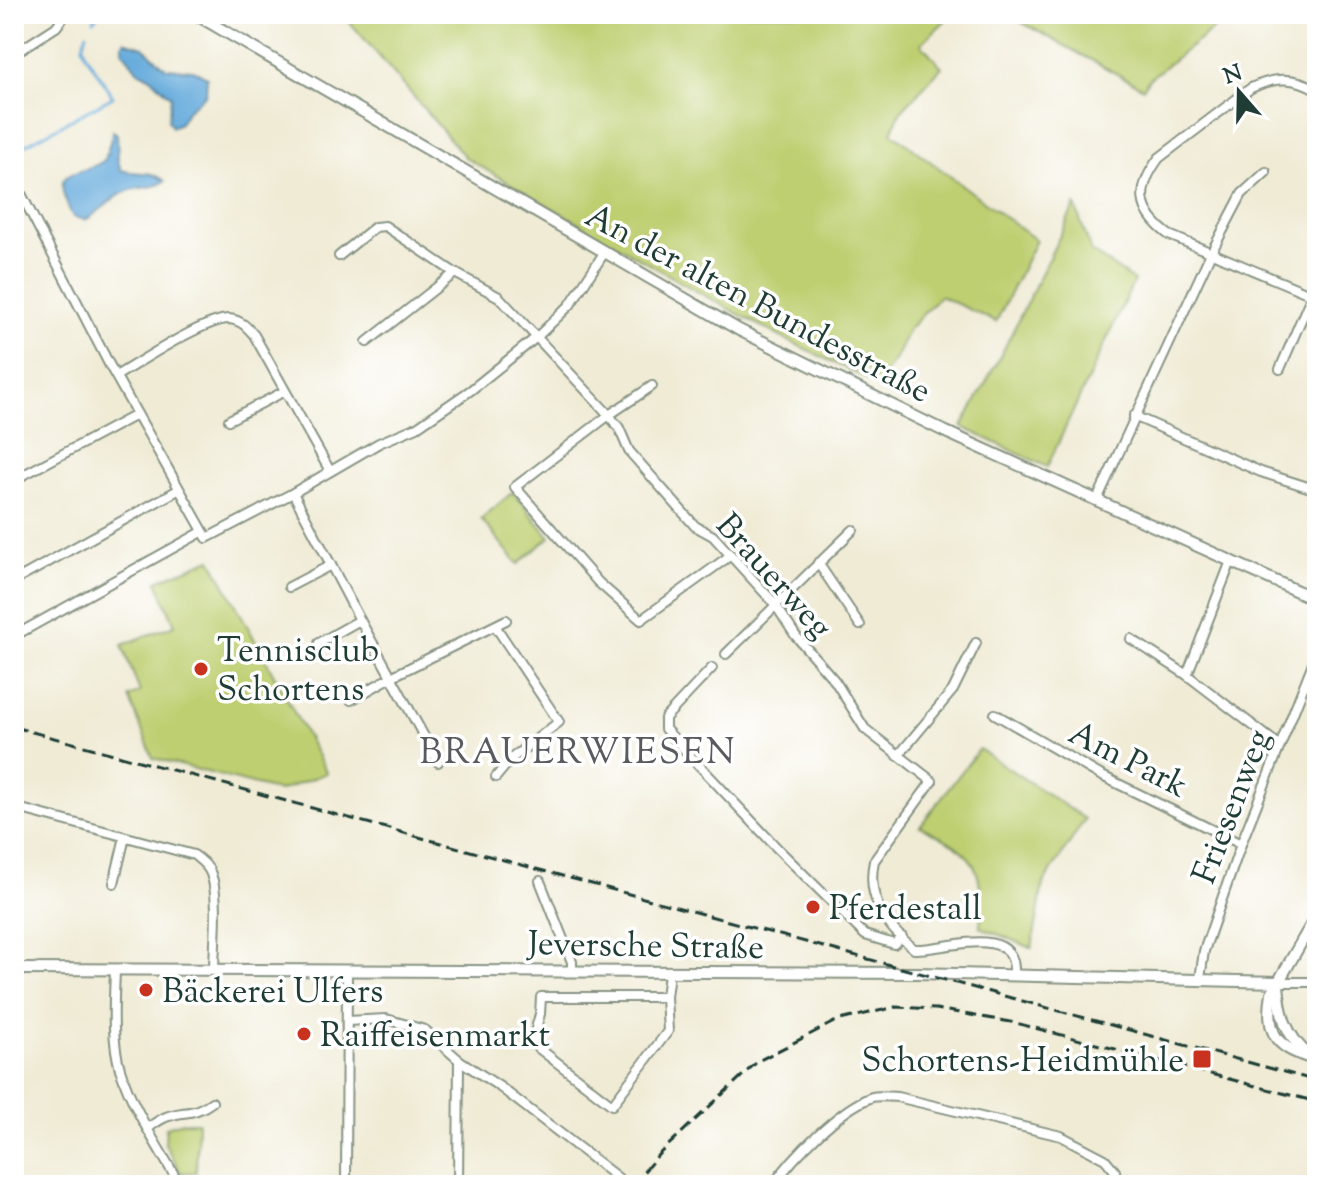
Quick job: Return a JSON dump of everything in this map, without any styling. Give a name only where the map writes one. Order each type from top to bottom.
[{"type":"street","points":[[14,54],[56,27],[66,14]]},
{"type":"street","name":"An der alten Bundesstraße","points":[[195,14],[739,330],[946,432],[1317,600]]},
{"type":"street","points":[[1314,297],[1169,235],[1154,223],[1145,208],[1142,193],[1148,173],[1159,158],[1251,88],[1268,80],[1283,78],[1303,82],[1317,90]]},
{"type":"street","points":[[1097,500],[1211,253],[1242,194],[1266,172]]},
{"type":"street","points":[[14,180],[136,415],[207,538],[379,443],[417,427],[471,390],[538,336],[570,305],[604,253]]},
{"type":"street","name":"Brauerweg","points":[[339,256],[380,226],[385,226],[455,273],[499,297],[609,415],[619,428],[629,451],[695,526],[713,536],[775,604],[795,635],[835,681],[865,729],[932,781],[874,861],[871,874],[874,902],[902,937]]},
{"type":"street","points":[[367,342],[455,273]]},
{"type":"street","points":[[1280,369],[1314,297],[1317,283]]},
{"type":"street","points":[[116,376],[216,321],[228,319],[246,325],[330,471]]},
{"type":"street","points":[[652,386],[515,487],[598,582],[641,620],[731,555]]},
{"type":"street","points":[[229,420],[285,391]]},
{"type":"street","points":[[14,480],[136,415]]},
{"type":"street","points":[[1134,416],[1261,472],[1317,490]]},
{"type":"street","points":[[14,581],[178,490]]},
{"type":"street","points":[[293,493],[438,762]]},
{"type":"street","points":[[726,654],[853,530]]},
{"type":"street","points":[[14,636],[202,532]]},
{"type":"street","points":[[1187,675],[1231,561]]},
{"type":"street","points":[[818,563],[860,625]]},
{"type":"street","points":[[289,587],[331,565]]},
{"type":"street","points":[[319,643],[360,620]]},
{"type":"street","points":[[351,700],[506,620]]},
{"type":"street","points":[[496,627],[559,722],[512,758],[496,777]]},
{"type":"street","points":[[1131,639],[1187,675],[1280,746]]},
{"type":"street","points":[[898,756],[953,690],[976,643]]},
{"type":"street","name":"Friesenweg","points":[[1200,979],[1204,951],[1241,844],[1317,653]]},
{"type":"street","points":[[712,668],[665,718],[665,729],[777,848],[865,935],[894,944],[902,937],[918,950],[960,943],[991,943],[1011,956],[1015,963],[1014,974]]},
{"type":"street","name":"Am Park","points":[[995,714],[1100,775],[1241,844]]},
{"type":"street","points":[[14,807],[194,855],[210,872],[215,891],[214,971]]},
{"type":"street","points":[[114,883],[125,837]]},
{"type":"street","points":[[540,881],[572,962],[572,971]]},
{"type":"street","points":[[1315,1059],[1297,1045],[1285,1028],[1278,982],[1317,915]]},
{"type":"street","name":"Jeversche Straße","points":[[14,969],[1014,974],[1278,982]]},
{"type":"street","points":[[115,970],[116,1040],[120,1068],[148,1128],[180,1185]]},
{"type":"street","points":[[346,1185],[347,971]]},
{"type":"street","points":[[666,997],[541,997],[532,1043],[612,1105],[668,1031],[666,997],[669,973]]},
{"type":"street","points":[[1278,982],[1317,982]]},
{"type":"street","points":[[347,1021],[386,1019],[425,1030],[459,1060],[500,1087],[618,1178]]},
{"type":"street","points":[[458,1185],[459,1060]]},
{"type":"street","points":[[773,1185],[800,1152],[856,1105],[875,1096],[923,1103],[1061,1136],[1105,1159],[1115,1171],[1116,1185]]},
{"type":"street","points":[[148,1128],[165,1117],[191,1114],[212,1102]]},
{"type":"green space","points":[[343,14],[952,14],[921,44],[942,67],[900,112],[892,133],[1036,240],[996,322],[940,296],[909,329],[895,359],[877,384],[696,291],[466,158]]},
{"type":"green space","points":[[1006,14],[1201,14],[1216,27],[1149,79],[1143,88]]},
{"type":"green space","points":[[1075,205],[1091,251],[1134,281],[1047,467],[962,427]]},
{"type":"green space","points":[[513,492],[550,537],[518,564],[481,519]]},
{"type":"green space","name":"Tennisclub Schortens","points":[[211,559],[327,773],[279,791],[153,758],[129,697],[140,692],[122,645],[175,625],[157,581]]},
{"type":"green space","points":[[979,749],[1085,819],[1043,884],[1032,948],[980,927],[980,888],[972,863],[954,845],[920,826]]},
{"type":"green space","points":[[198,1122],[196,1172],[181,1173],[165,1144],[166,1127]]},
{"type":"water","points":[[124,41],[143,47],[166,68],[193,70],[207,77],[206,94],[188,110],[180,123],[172,127],[168,121],[171,96],[138,71],[122,50]]},
{"type":"water","points":[[113,131],[117,134],[121,170],[148,173],[165,181],[121,194],[85,220],[73,217],[65,200],[63,181],[105,160]]},
{"type":"waterway","points":[[94,20],[98,14]]},
{"type":"waterway","points":[[14,151],[113,97],[86,55],[83,45],[87,33]]},
{"type":"railway","points":[[14,727],[1317,1081]]},
{"type":"railway","points":[[632,1185],[659,1154],[758,1061],[836,1021],[895,1007],[936,1009],[1016,1023],[1317,1102]]},
{"type":"place","name":"Tennisclub Schortens","points":[[201,669]]},
{"type":"place","name":"Pferdestall","points":[[813,907]]},
{"type":"place","name":"Bäckerei Ulfers","points":[[146,990]]},
{"type":"place","name":"Raiffeisenmarkt","points":[[304,1034]]},
{"type":"place","name":"Schortens-Heidmühle","points":[[1202,1059]]},
{"type":"district","name":"BRAUERWIESEN","points":[[578,750]]}]
